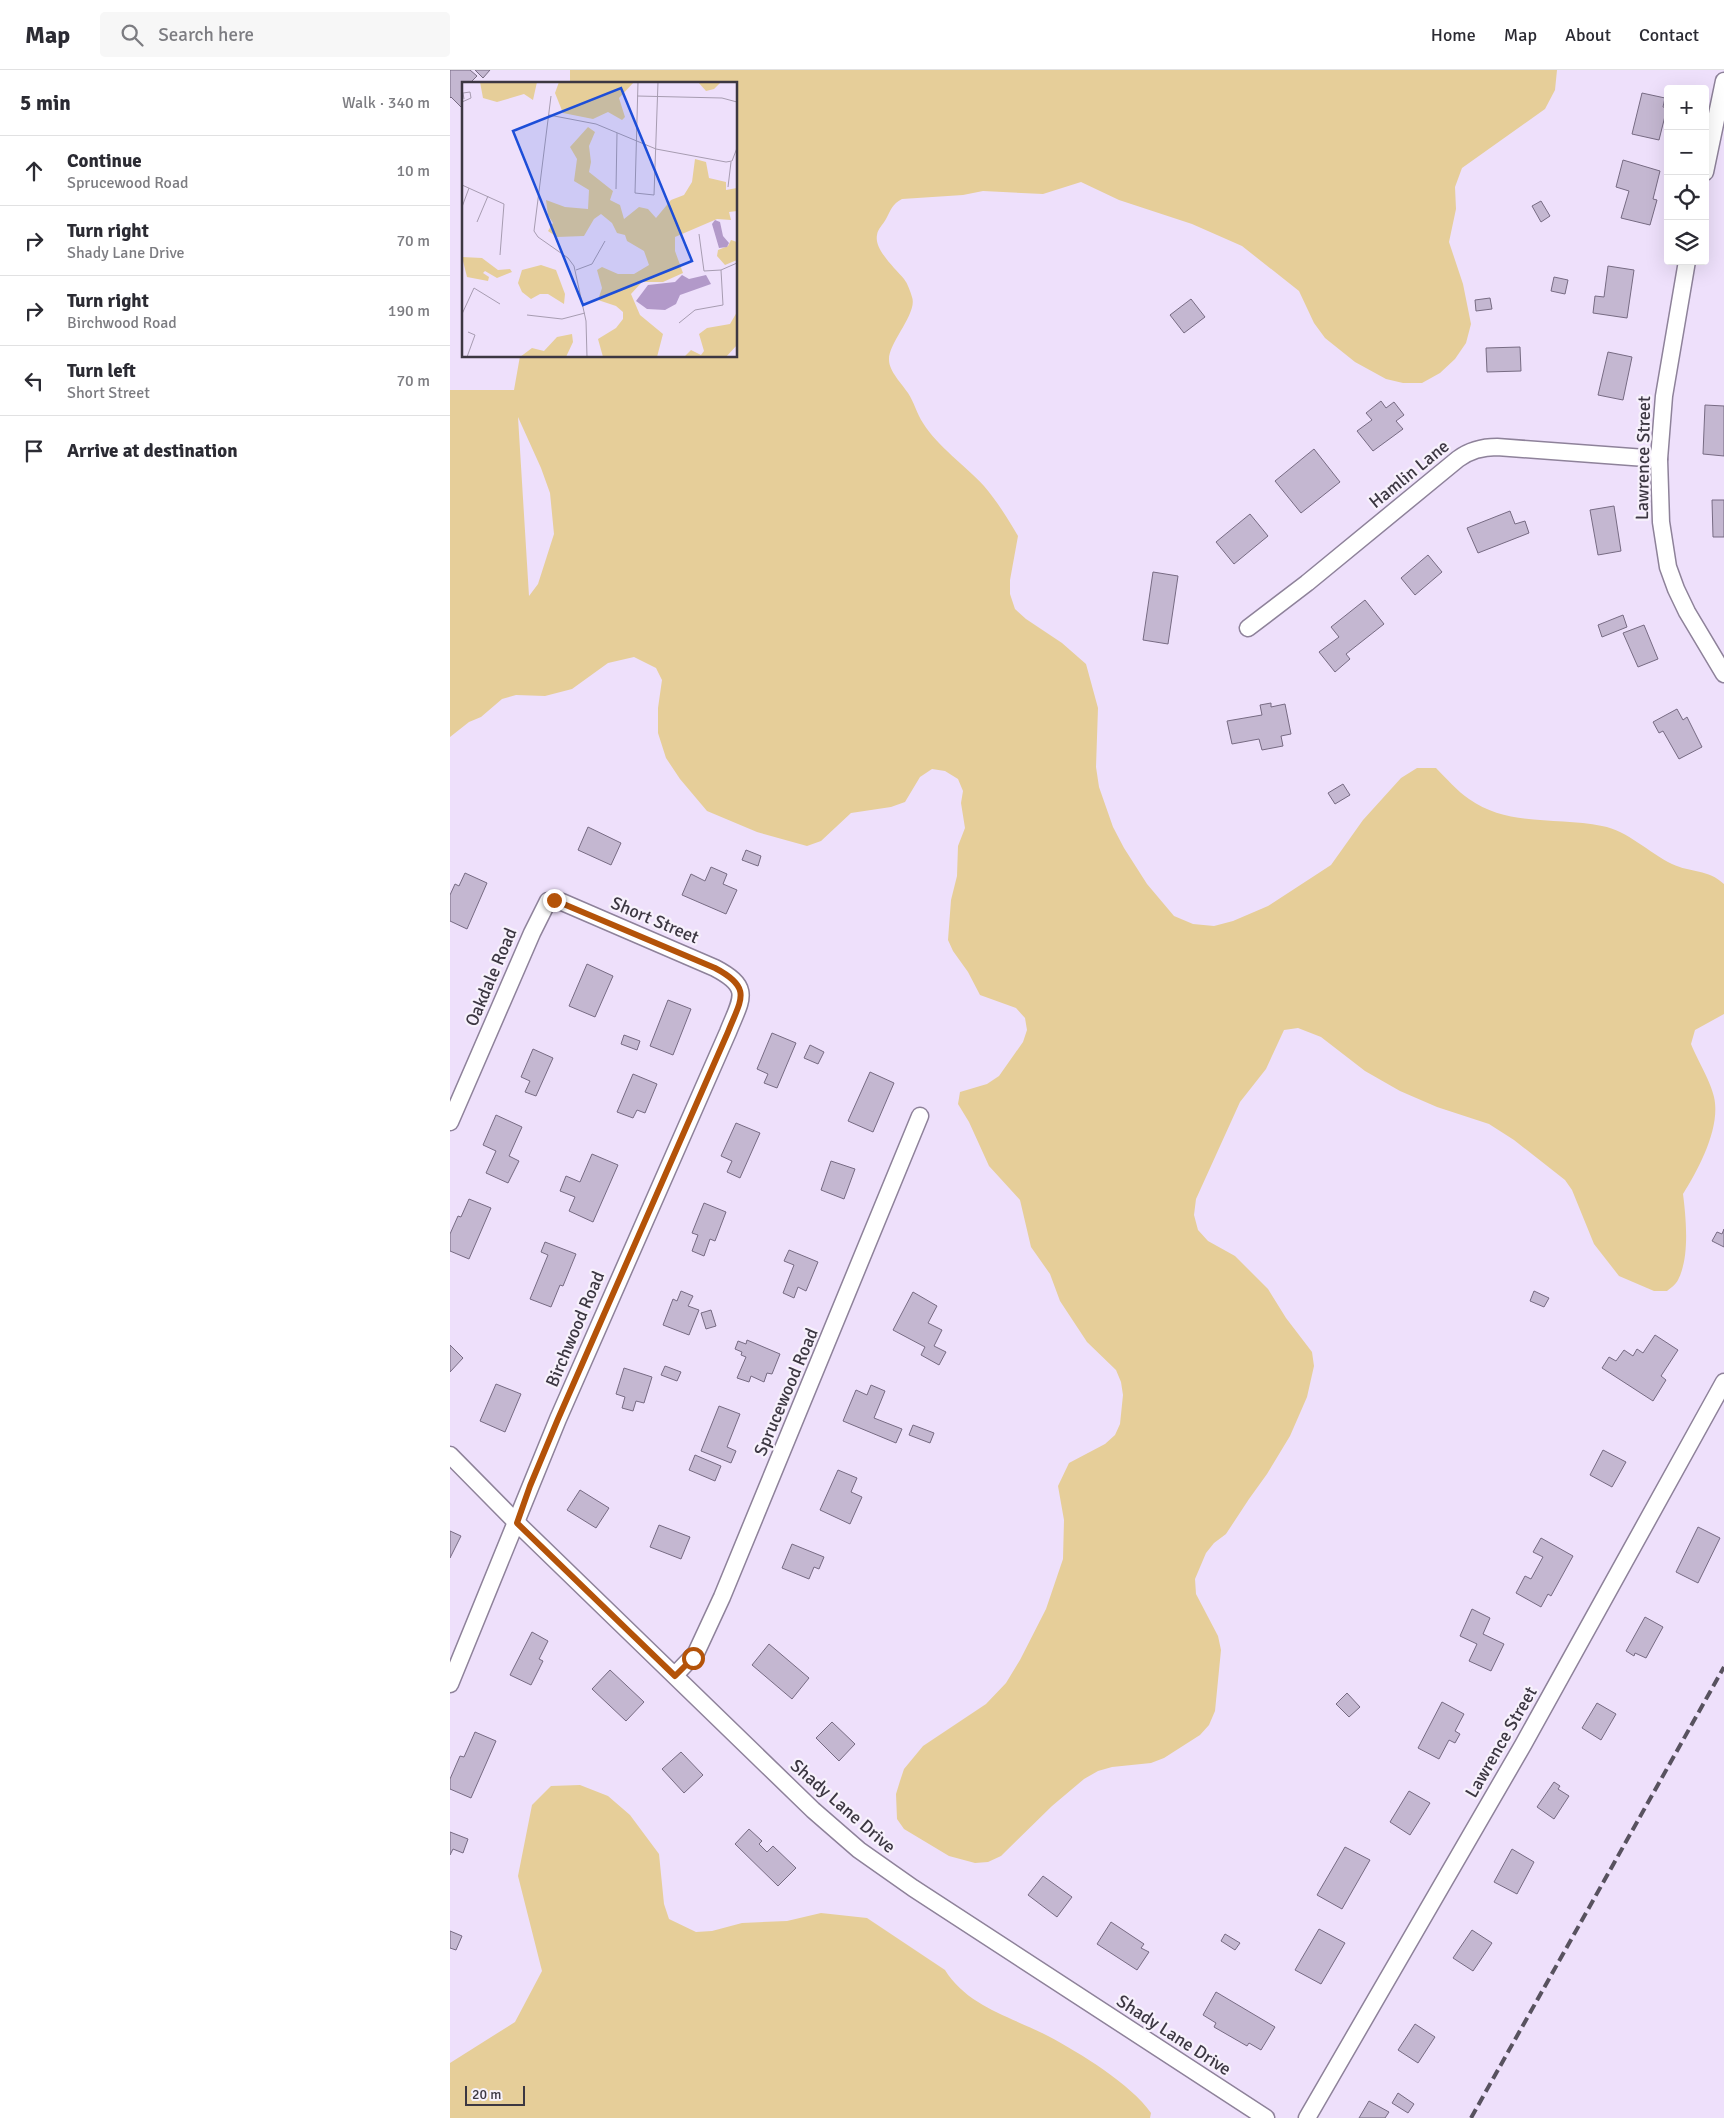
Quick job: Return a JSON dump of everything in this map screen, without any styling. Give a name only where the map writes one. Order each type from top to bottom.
[{"type":"street","points":[[1709,153],[1724,80]]},
{"type":"street","name":"Lawrence Street","points":[[1686,265],[1664,396],[1659,458],[1660,514],[1668,567],[1687,612],[1724,674]]},
{"type":"street","name":"Hamlin Lane","points":[[1248,628],[1307,583],[1458,459],[1470,452],[1483,448],[1497,447],[1659,458]]},
{"type":"street","name":"Short Street","points":[[546,904],[554,900],[562,902],[715,968],[735,981],[741,992]]},
{"type":"street","name":"Oakdale Road","points":[[450,1122],[546,904]]},
{"type":"street","name":"Birchwood Road","points":[[450,1684],[562,1410],[728,1032],[741,992]]},
{"type":"street","name":"Sprucewood Road","points":[[675,1676],[693,1658],[722,1597],[920,1116]]},
{"type":"street","name":"Lawrence Street","points":[[1307,2118],[1518,1754],[1724,1382]]},
{"type":"street","name":"Shady Lane Drive","points":[[450,1455],[517,1523],[813,1810],[859,1850],[930,1899],[1266,2118]]},
{"type":"shaded area","points":[[570,70],[1557,70],[1555,90],[1545,109],[1462,168],[1455,187],[1456,209],[1449,242],[1463,284],[1471,324],[1466,343],[1455,359],[1440,373],[1422,383],[1403,383],[1386,379],[1355,362],[1325,338],[1314,323],[1299,291],[1242,246],[1192,224],[1119,200],[1081,182],[1043,194],[983,191],[963,195],[902,199],[892,208],[879,228],[877,241],[879,247],[886,259],[905,281],[913,304],[890,353],[891,369],[910,397],[929,432],[984,486],[1018,536],[1010,580],[1010,594],[1015,609],[1026,619],[1062,643],[1086,664],[1098,708],[1096,767],[1099,787],[1113,827],[1124,848],[1147,884],[1174,916],[1193,924],[1214,926],[1233,921],[1268,906],[1331,865],[1363,820],[1401,778],[1417,768],[1436,768],[1460,792],[1484,808],[1500,814],[1534,820],[1585,823],[1621,832],[1672,864],[1706,873],[1724,884],[1724,1014],[1695,1030],[1691,1044],[1714,1097],[1714,1121],[1702,1160],[1683,1194],[1686,1249],[1682,1271],[1678,1280],[1667,1291],[1654,1291],[1619,1276],[1594,1244],[1572,1190],[1565,1180],[1514,1140],[1489,1124],[1437,1107],[1400,1091],[1365,1071],[1321,1037],[1298,1028],[1284,1030],[1266,1069],[1240,1102],[1196,1199],[1194,1215],[1198,1230],[1208,1241],[1235,1256],[1268,1289],[1286,1318],[1312,1352],[1314,1366],[1307,1397],[1290,1436],[1267,1474],[1226,1534],[1214,1543],[1206,1553],[1195,1579],[1196,1594],[1218,1636],[1221,1650],[1215,1711],[1209,1725],[1200,1735],[1164,1758],[1151,1763],[1112,1767],[1098,1771],[1084,1779],[1052,1806],[1001,1856],[988,1862],[975,1863],[949,1856],[904,1829],[897,1819],[896,1794],[904,1769],[923,1746],[986,1704],[1006,1683],[1020,1660],[1046,1609],[1063,1559],[1064,1520],[1058,1486],[1069,1463],[1105,1444],[1115,1435],[1120,1424],[1123,1395],[1121,1382],[1116,1370],[1087,1342],[1060,1301],[1050,1274],[1031,1247],[1020,1200],[989,1166],[969,1122],[958,1104],[960,1092],[987,1084],[999,1076],[1023,1042],[1027,1030],[1025,1018],[1016,1008],[980,995],[948,940],[951,900],[957,876],[958,846],[965,828],[961,803],[963,791],[958,779],[945,771],[932,769],[920,777],[905,802],[891,807],[851,813],[821,841],[807,846],[757,832],[707,811],[680,779],[666,758],[658,733],[658,708],[662,680],[656,668],[634,657],[608,663],[572,689],[545,696],[516,695],[502,699],[481,717],[469,722],[450,737],[450,390],[514,390],[520,358],[738,358],[738,82],[570,82]],"holes":[[[518,417],[550,493],[554,534],[538,584],[529,596]]]},
{"type":"shaded area","points":[[580,1785],[608,1796],[630,1815],[659,1854],[664,1904],[669,1919],[696,1932],[712,1931],[742,1923],[787,1921],[821,1913],[867,1918],[945,1970],[955,1983],[978,2002],[1048,2036],[1104,2070],[1142,2102],[1151,2113],[1150,2118],[450,2118],[450,2063],[515,2022],[542,1971],[518,1876],[532,1805],[551,1786]]},
{"type":"building","points":[[450,70],[470,70],[477,76],[471,82],[462,82],[462,108],[450,98]]},
{"type":"building","points":[[475,70],[490,70],[483,78]]},
{"type":"building","points":[[1642,93],[1664,98],[1664,120],[1659,140],[1632,134]]},
{"type":"building","points":[[1623,160],[1660,171],[1653,199],[1657,200],[1650,225],[1621,218],[1629,191],[1616,187]]},
{"type":"building","points":[[1541,201],[1550,216],[1541,222],[1532,206]]},
{"type":"building","points":[[1608,266],[1634,270],[1627,318],[1593,313],[1595,296],[1604,297]]},
{"type":"building","points":[[1554,277],[1568,280],[1565,294],[1551,291]]},
{"type":"building","points":[[1490,298],[1492,309],[1476,311],[1475,300]]},
{"type":"building","points":[[1191,299],[1205,317],[1184,333],[1170,315]]},
{"type":"building","points":[[1520,347],[1521,371],[1487,372],[1486,348]]},
{"type":"building","points":[[1608,352],[1632,357],[1623,400],[1598,395]]},
{"type":"building","points":[[1381,401],[1386,408],[1394,402],[1404,415],[1396,421],[1403,429],[1373,451],[1357,431],[1372,420],[1366,413]]},
{"type":"building","points":[[1705,405],[1724,406],[1724,456],[1703,454]]},
{"type":"building","points":[[1314,449],[1340,482],[1301,513],[1275,481]]},
{"type":"building","points":[[1712,500],[1724,500],[1724,537],[1713,537]]},
{"type":"building","points":[[1614,506],[1621,551],[1598,555],[1590,510]]},
{"type":"building","points":[[1510,511],[1515,524],[1525,521],[1529,533],[1478,553],[1467,528]]},
{"type":"building","points":[[1250,514],[1268,536],[1234,564],[1216,542]]},
{"type":"building","points":[[1428,555],[1442,572],[1415,595],[1401,578]]},
{"type":"building","points":[[1153,572],[1178,576],[1168,644],[1143,640]]},
{"type":"building","points":[[1365,600],[1384,624],[1346,654],[1350,659],[1335,672],[1319,652],[1339,637],[1331,627]]},
{"type":"building","points":[[1623,615],[1627,627],[1602,637],[1598,625]]},
{"type":"building","points":[[1644,625],[1658,659],[1638,667],[1623,633]]},
{"type":"building","points":[[1271,703],[1271,707],[1285,704],[1291,734],[1281,736],[1283,746],[1262,750],[1259,739],[1232,744],[1227,721],[1262,715],[1260,705]]},
{"type":"building","points":[[1677,709],[1683,720],[1687,717],[1702,747],[1679,759],[1663,731],[1659,733],[1653,722]]},
{"type":"building","points":[[1343,784],[1350,795],[1335,804],[1328,793]]},
{"type":"building","points":[[588,827],[621,843],[611,865],[578,850]]},
{"type":"building","points":[[746,850],[761,856],[758,866],[742,860]]},
{"type":"building","points":[[711,867],[727,874],[723,884],[737,890],[726,914],[682,895],[691,874],[705,881]]},
{"type":"building","points":[[465,873],[487,883],[467,929],[450,921],[450,895],[455,884],[459,886]]},
{"type":"building","points":[[587,964],[613,976],[595,1017],[569,1006]]},
{"type":"building","points":[[668,1000],[691,1009],[673,1055],[650,1046]]},
{"type":"building","points":[[772,1033],[796,1043],[777,1088],[764,1083],[768,1074],[757,1069]]},
{"type":"building","points":[[624,1035],[640,1041],[637,1050],[621,1044]]},
{"type":"building","points":[[810,1045],[824,1052],[818,1064],[804,1058]]},
{"type":"building","points":[[533,1049],[553,1058],[536,1096],[525,1092],[530,1081],[521,1077]]},
{"type":"building","points":[[870,1072],[894,1083],[873,1132],[848,1121]]},
{"type":"building","points":[[633,1074],[657,1084],[645,1113],[637,1110],[633,1118],[617,1112]]},
{"type":"building","points":[[496,1115],[522,1127],[509,1156],[519,1161],[508,1183],[486,1173],[496,1151],[483,1145]]},
{"type":"building","points":[[736,1123],[760,1133],[740,1178],[727,1172],[732,1161],[721,1156]]},
{"type":"building","points":[[592,1154],[618,1165],[593,1222],[569,1211],[575,1197],[560,1191],[566,1176],[580,1182]]},
{"type":"building","points":[[831,1161],[855,1169],[844,1199],[821,1190]]},
{"type":"building","points":[[469,1199],[491,1208],[469,1259],[450,1251],[450,1234],[458,1216],[461,1217]]},
{"type":"building","points":[[704,1203],[726,1212],[715,1241],[710,1239],[704,1256],[692,1251],[698,1235],[692,1233]]},
{"type":"building","points":[[1724,1229],[1724,1247],[1712,1241],[1717,1232],[1722,1234]]},
{"type":"building","points":[[545,1242],[576,1254],[563,1286],[560,1285],[551,1307],[530,1299],[548,1255],[541,1252]]},
{"type":"building","points":[[789,1250],[818,1262],[806,1291],[798,1287],[794,1298],[783,1293],[794,1265],[784,1261]]},
{"type":"building","points":[[681,1291],[693,1296],[688,1306],[699,1310],[689,1335],[663,1325],[673,1299],[677,1301]]},
{"type":"building","points":[[1534,1291],[1549,1298],[1544,1307],[1530,1301]]},
{"type":"building","points":[[913,1292],[937,1306],[928,1323],[942,1330],[934,1346],[946,1352],[939,1365],[921,1355],[925,1347],[893,1330]]},
{"type":"building","points":[[711,1310],[716,1326],[706,1329],[701,1313]]},
{"type":"building","points":[[1655,1335],[1678,1350],[1661,1376],[1666,1380],[1653,1401],[1602,1368],[1609,1357],[1616,1361],[1624,1350],[1633,1356],[1637,1349],[1643,1353]]},
{"type":"building","points":[[747,1340],[780,1354],[772,1374],[767,1373],[764,1382],[751,1376],[749,1382],[737,1378],[746,1357],[741,1355],[742,1352],[735,1349],[738,1341],[746,1344]]},
{"type":"building","points":[[450,1345],[463,1358],[450,1372]]},
{"type":"building","points":[[665,1366],[681,1372],[677,1381],[661,1375]]},
{"type":"building","points":[[624,1368],[652,1377],[644,1403],[636,1401],[633,1411],[622,1408],[625,1397],[616,1394]]},
{"type":"building","points":[[496,1384],[521,1394],[505,1432],[480,1421]]},
{"type":"building","points":[[871,1385],[885,1391],[874,1418],[902,1429],[896,1443],[843,1421],[856,1390],[867,1395]]},
{"type":"building","points":[[719,1406],[740,1414],[727,1447],[736,1451],[731,1463],[701,1451]]},
{"type":"building","points":[[913,1425],[934,1433],[930,1443],[909,1435]]},
{"type":"building","points":[[1603,1450],[1626,1462],[1612,1487],[1590,1475]]},
{"type":"building","points":[[695,1455],[721,1466],[715,1481],[689,1470]]},
{"type":"building","points":[[838,1470],[857,1478],[851,1492],[862,1497],[850,1524],[820,1510]]},
{"type":"building","points":[[580,1490],[609,1508],[596,1528],[567,1510]]},
{"type":"building","points":[[659,1525],[690,1537],[681,1559],[650,1547]]},
{"type":"building","points":[[1698,1527],[1720,1538],[1698,1583],[1676,1572]]},
{"type":"building","points":[[450,1531],[461,1536],[450,1558]]},
{"type":"building","points":[[1541,1538],[1573,1556],[1551,1596],[1548,1594],[1541,1607],[1516,1593],[1525,1576],[1531,1579],[1543,1557],[1533,1552]]},
{"type":"building","points":[[792,1544],[824,1557],[819,1569],[814,1567],[809,1579],[782,1568]]},
{"type":"building","points":[[1472,1609],[1490,1618],[1483,1634],[1504,1644],[1491,1671],[1469,1661],[1477,1644],[1460,1636]]},
{"type":"building","points":[[1645,1617],[1663,1627],[1646,1658],[1635,1653],[1634,1656],[1626,1651]]},
{"type":"building","points":[[532,1632],[548,1641],[539,1659],[543,1661],[531,1685],[510,1675]]},
{"type":"building","points":[[769,1644],[809,1678],[792,1699],[752,1665]]},
{"type":"building","points":[[610,1670],[644,1702],[626,1721],[592,1689]]},
{"type":"building","points":[[1347,1693],[1360,1707],[1349,1717],[1336,1704]]},
{"type":"building","points":[[1442,1702],[1464,1714],[1455,1731],[1460,1734],[1455,1743],[1449,1740],[1439,1759],[1418,1748]]},
{"type":"building","points":[[1597,1703],[1616,1714],[1601,1740],[1582,1728]]},
{"type":"building","points":[[832,1722],[855,1744],[839,1761],[816,1738]]},
{"type":"building","points":[[475,1732],[496,1741],[471,1798],[450,1789],[450,1779],[460,1756],[464,1757]]},
{"type":"building","points":[[681,1752],[703,1775],[684,1793],[662,1769]]},
{"type":"building","points":[[1554,1782],[1560,1786],[1558,1789],[1569,1796],[1554,1819],[1537,1807]]},
{"type":"building","points":[[1409,1791],[1430,1803],[1410,1835],[1390,1822]]},
{"type":"building","points":[[749,1829],[762,1841],[759,1844],[767,1852],[773,1846],[796,1868],[778,1886],[735,1844]]},
{"type":"building","points":[[450,1832],[468,1839],[463,1853],[453,1849],[450,1855]]},
{"type":"building","points":[[1345,1847],[1370,1860],[1342,1909],[1317,1895]]},
{"type":"building","points":[[1512,1849],[1534,1862],[1517,1894],[1494,1882]]},
{"type":"building","points":[[1043,1876],[1072,1897],[1057,1917],[1028,1895]]},
{"type":"building","points":[[1111,1922],[1144,1944],[1141,1948],[1149,1952],[1137,1970],[1097,1944]]},
{"type":"building","points":[[1319,1929],[1345,1943],[1321,1984],[1295,1970]]},
{"type":"building","points":[[1472,1930],[1492,1943],[1473,1971],[1453,1958]]},
{"type":"building","points":[[450,1931],[462,1936],[456,1950],[450,1948]]},
{"type":"building","points":[[1225,1934],[1240,1943],[1235,1950],[1221,1941]]},
{"type":"building","points":[[1216,1992],[1275,2027],[1261,2050],[1249,2043],[1247,2046],[1214,2027],[1216,2023],[1203,2015]]},
{"type":"building","points":[[1415,2024],[1435,2037],[1418,2063],[1398,2050]]},
{"type":"building","points":[[1398,2093],[1414,2104],[1408,2113],[1392,2103]]},
{"type":"building","points":[[1369,2101],[1389,2112],[1385,2118],[1359,2118]]},
{"type":"railway","points":[[1471,2118],[1724,1667]]},
{"type":"route","points":[[554,900],[715,968],[735,981],[741,992],[741,999],[728,1032],[638,1232],[530,1486],[517,1523],[675,1676],[693,1658]]}]
